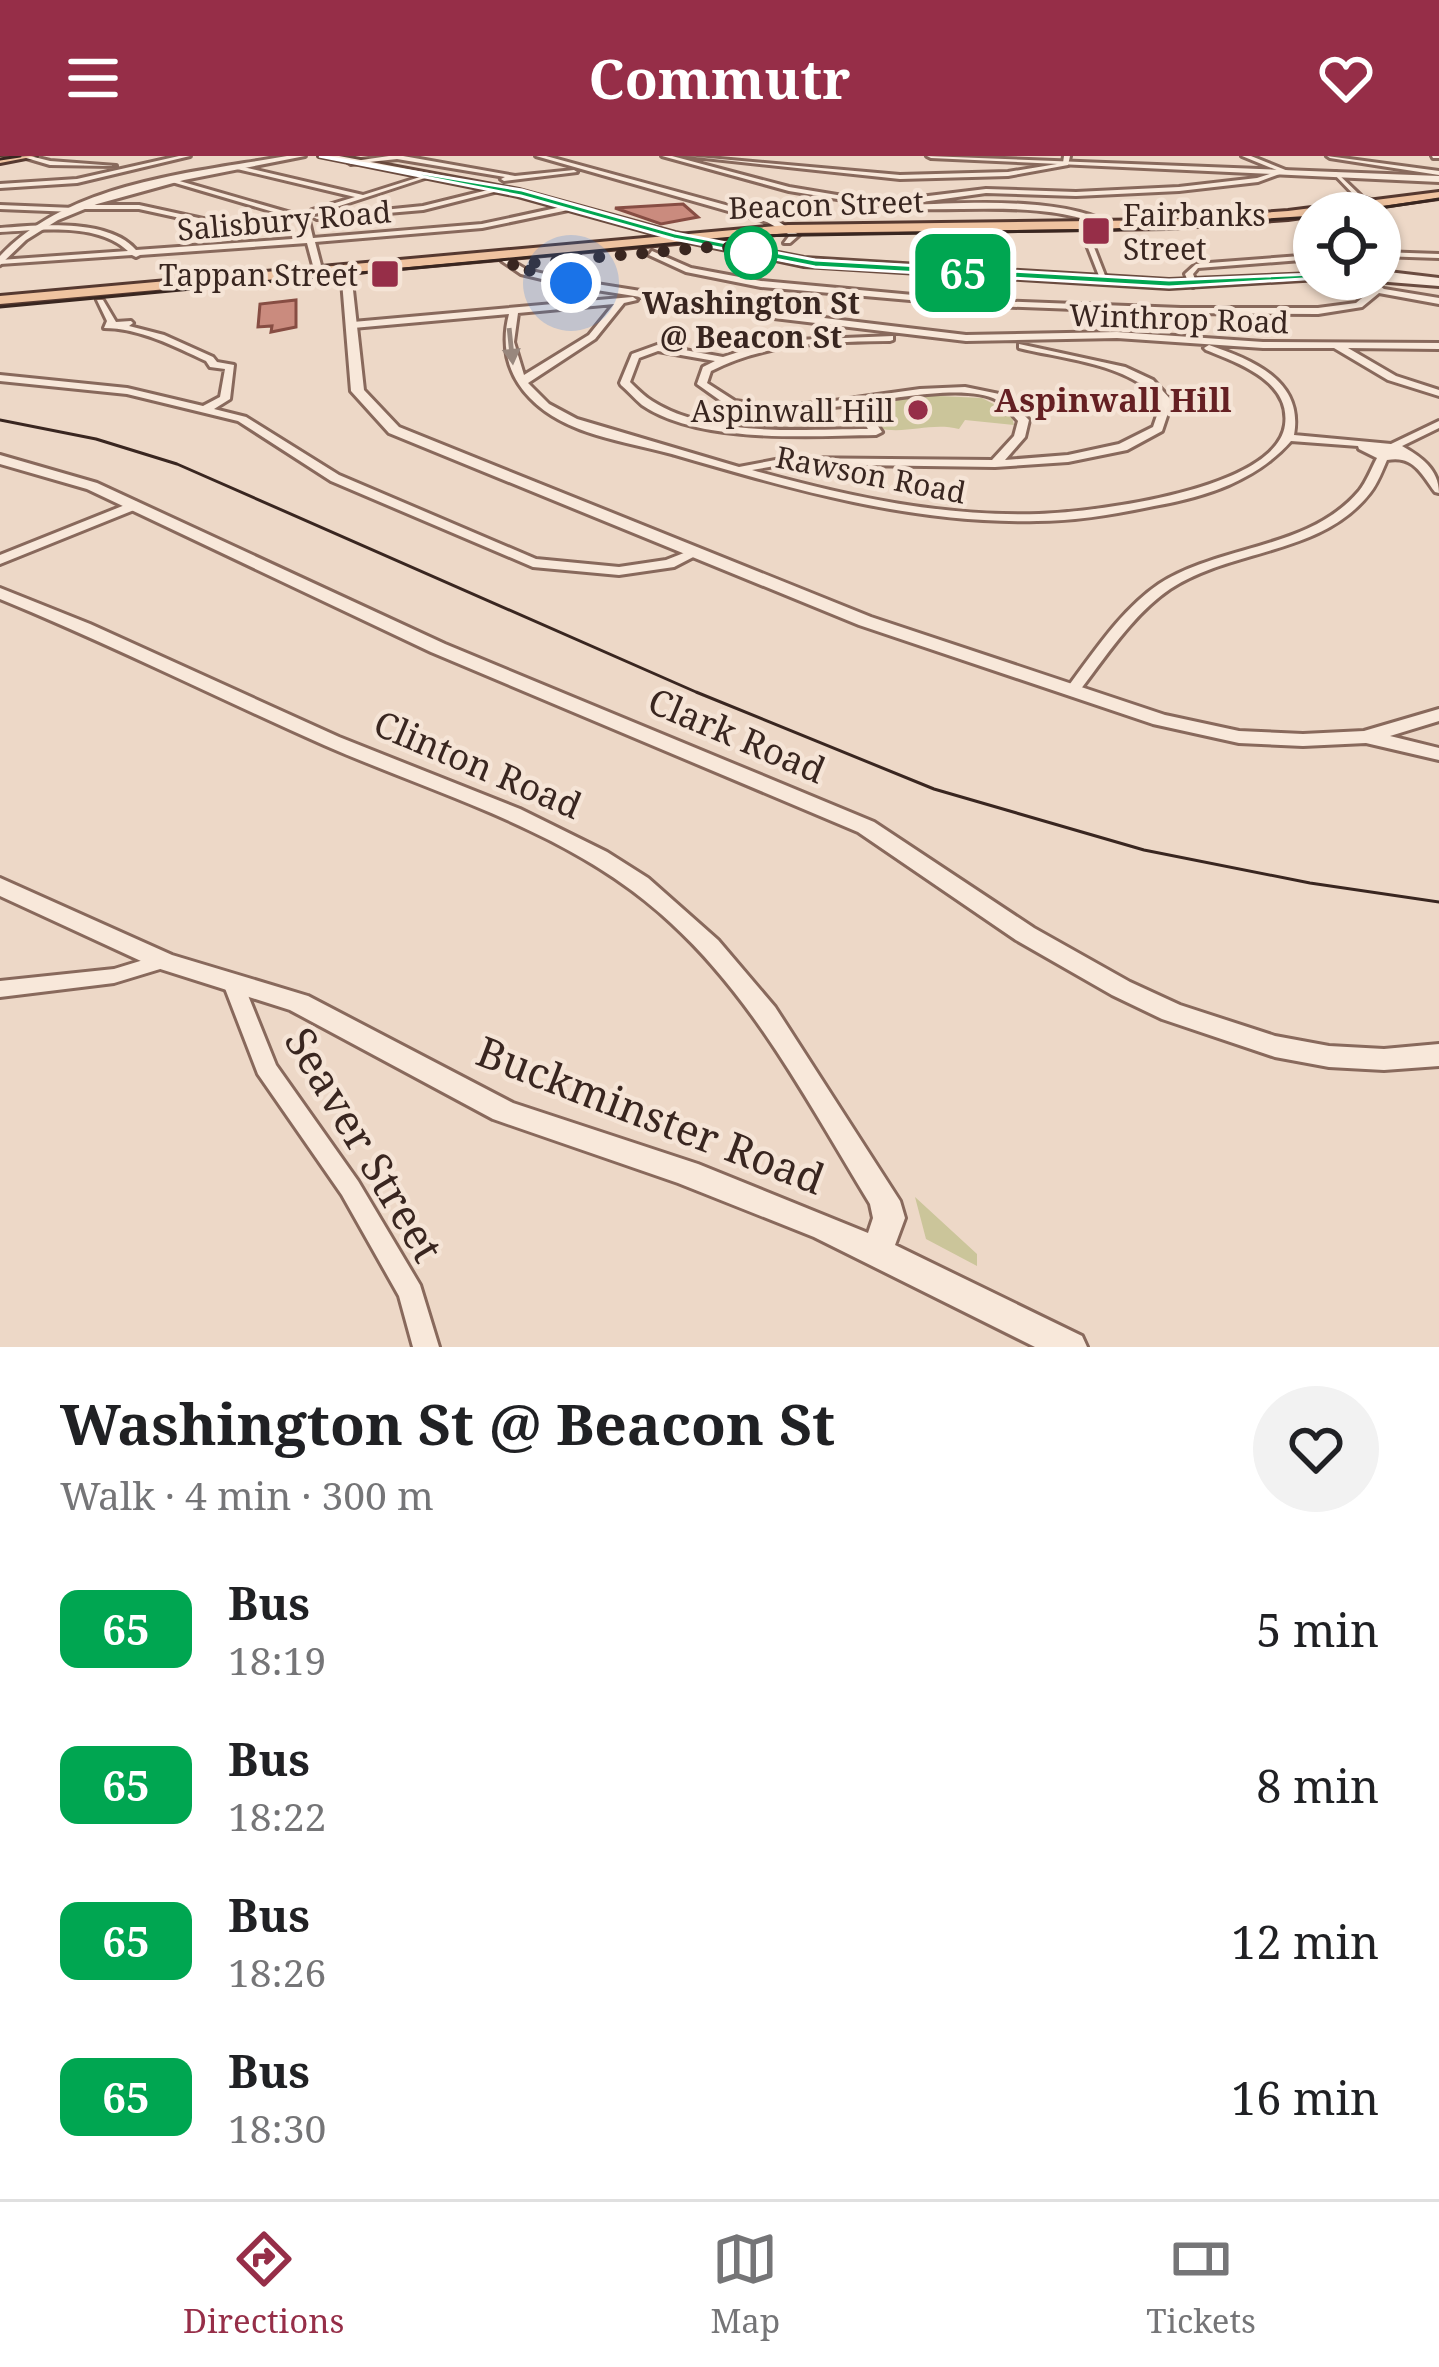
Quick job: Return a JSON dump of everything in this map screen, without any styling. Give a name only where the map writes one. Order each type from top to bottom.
[{"type":"main road","points":[[325,156],[500,189],[722,246],[853,267],[1193,284],[1293,279]]},
{"type":"main road","points":[[0,161],[29,157]]},
{"type":"main road","name":"Beacon Street","points":[[1401,204],[1439,195]]},
{"type":"main road","name":"Beacon Street","points":[[1401,209],[1439,207]]},
{"type":"main road","name":"Beacon Street","points":[[0,300],[347,281],[685,238],[1110,226],[1293,215]]},
{"type":"main road","name":"Beacon Street","points":[[817,233],[1086,237],[1293,225]]},
{"type":"main road","name":"Beacon Street","points":[[0,310],[296,281],[319,273],[652,253],[787,235]]},
{"type":"main road","points":[[1401,278],[1439,282]]},
{"type":"street","points":[[29,157],[41,156]]},
{"type":"street","points":[[0,187],[63,183],[187,156]]},
{"type":"street","points":[[0,261],[38,228],[78,208],[174,181],[301,156]]},
{"type":"street","points":[[539,156],[787,235]]},
{"type":"street","points":[[665,156],[789,189],[877,204],[1065,212],[1110,226]]},
{"type":"street","points":[[688,156],[900,177],[1032,172],[1068,158]]},
{"type":"street","points":[[931,156],[1439,176]]},
{"type":"street","points":[[1246,156],[1285,171]]},
{"type":"street","points":[[1330,156],[1439,176]]},
{"type":"street","points":[[29,157],[81,166],[145,166],[196,176]]},
{"type":"street","points":[[351,162],[397,158],[512,176],[586,170]]},
{"type":"street","points":[[239,168],[360,196]]},
{"type":"street","points":[[877,204],[986,191],[1076,194],[1179,189],[1258,181],[1285,171]]},
{"type":"street","points":[[1334,173],[1356,192]]},
{"type":"street","points":[[483,186],[512,176]]},
{"type":"street","points":[[174,181],[304,218],[425,177]]},
{"type":"street","points":[[0,207],[145,208],[217,224],[428,207],[500,189]]},
{"type":"street","name":"Salisbury Road","points":[[0,261],[136,255],[482,226],[570,207]]},
{"type":"street","points":[[304,218],[319,273]]},
{"type":"street","points":[[0,230],[100,233],[129,245],[136,255]]},
{"type":"street","points":[[1086,237],[1105,281]]},
{"type":"street","points":[[652,253],[677,266],[773,285],[960,303],[1318,311],[1370,300]]},
{"type":"street","points":[[1401,255],[1439,256]]},
{"type":"street","points":[[1193,284],[1189,274],[1196,266],[1293,259]]},
{"type":"street","name":"Winthrop Road","points":[[514,260],[554,279],[657,297],[983,339],[1117,335],[1439,346]]},
{"type":"street","points":[[347,281],[360,396],[390,427],[441,452],[865,621],[1160,720],[1239,737],[1365,737],[1439,715]]},
{"type":"street","points":[[1401,288],[1439,301]]},
{"type":"street","points":[[353,325],[657,297]]},
{"type":"street","points":[[514,310],[508,352],[523,380],[592,337],[621,301]]},
{"type":"street","points":[[100,302],[116,324],[165,338],[209,358],[214,365],[230,367],[225,399],[206,409]]},
{"type":"street","points":[[857,403],[875,432],[758,430],[700,422],[656,407],[626,385],[634,356],[656,348],[724,360],[806,344],[932,334]]},
{"type":"street","points":[[740,471],[784,461],[995,464],[1132,444],[1161,428],[1169,407],[1155,387],[1120,369],[983,339]]},
{"type":"street","points":[[1193,341],[1251,367],[1280,387],[1294,413],[1288,437],[1363,447],[1383,457]]},
{"type":"street","points":[[1337,346],[1392,378],[1439,393]]},
{"type":"street","points":[[724,360],[701,378],[705,389],[728,400],[780,407],[857,403],[937,389],[1005,401],[1020,412],[1024,423],[1019,437],[995,464]]},
{"type":"street","points":[[0,377],[116,389],[254,424],[335,478],[526,562],[610,571],[661,566],[694,553]]},
{"type":"street","name":"Rawson Road","points":[[523,380],[542,404],[569,420],[804,490],[913,512],[984,520],[1050,520],[1125,509],[1209,488],[1264,463],[1288,437]]},
{"type":"street","points":[[1072,691],[1140,608],[1167,585],[1317,530],[1355,504],[1373,484],[1383,457],[1439,424]]},
{"type":"street","points":[[1363,447],[1375,442],[1419,460],[1439,489]]},
{"type":"street","name":"Clark Road","points":[[0,459],[92,486],[438,648],[866,827],[912,852],[1025,934],[1193,1021],[1253,1042],[1314,1055],[1374,1059],[1439,1055]]},
{"type":"street","points":[[0,560],[135,505]]},
{"type":"street","name":"Clinton Road","points":[[0,592],[351,749],[545,825],[655,895],[708,943],[752,995],[885,1202],[889,1218],[877,1250]]},
{"type":"street","points":[[1365,737],[1439,754]]},
{"type":"street","name":"Buckminster Road","points":[[0,886],[164,962],[299,1003],[503,1111],[733,1190],[877,1250],[1070,1347]]},
{"type":"street","points":[[0,989],[114,976],[164,962]]},
{"type":"street","name":"Seaver Street","points":[[233,983],[266,1067],[350,1188],[410,1293],[426,1347]]},
{"type":"shaded area","points":[[917,395],[982,398],[1011,413],[1014,425],[965,420],[959,429],[888,430],[877,428],[865,406]]},
{"type":"shaded area","points":[[915,1197],[977,1254],[977,1266],[926,1239]]},
{"type":"building","points":[[683,204],[698,217],[661,224],[615,208]]},
{"type":"building","points":[[296,300],[296,327],[271,332],[272,326],[258,327],[260,304]]},
{"type":"tram line","points":[[0,159],[20,156]]},
{"type":"tram line","points":[[1401,205],[1439,199]]},
{"type":"tram line","points":[[0,307],[754,236],[1113,230],[1293,218]]},
{"type":"tram line","points":[[0,420],[96,439],[177,464],[696,692],[934,789],[1144,850],[1310,883],[1439,902]]},
{"type":"bus line","name":"65","points":[[324,156],[522,193],[674,236],[815,263],[1169,284],[1293,280]]},
{"type":"place","name":"Fairbanks Street","points":[[1096,231]]},
{"type":"place","name":"Washington St @ Beacon St","points":[[751,253]]},
{"type":"place","name":"Tappan Street","points":[[385,274]]},
{"type":"place","name":"Aspinwall Hill","points":[[918,410]]},
{"type":"district","name":"Aspinwall Hill","points":[[1113,399]]},
{"type":"route","points":[[571,283],[511,265],[722,246],[757,254],[751,253]]}]
